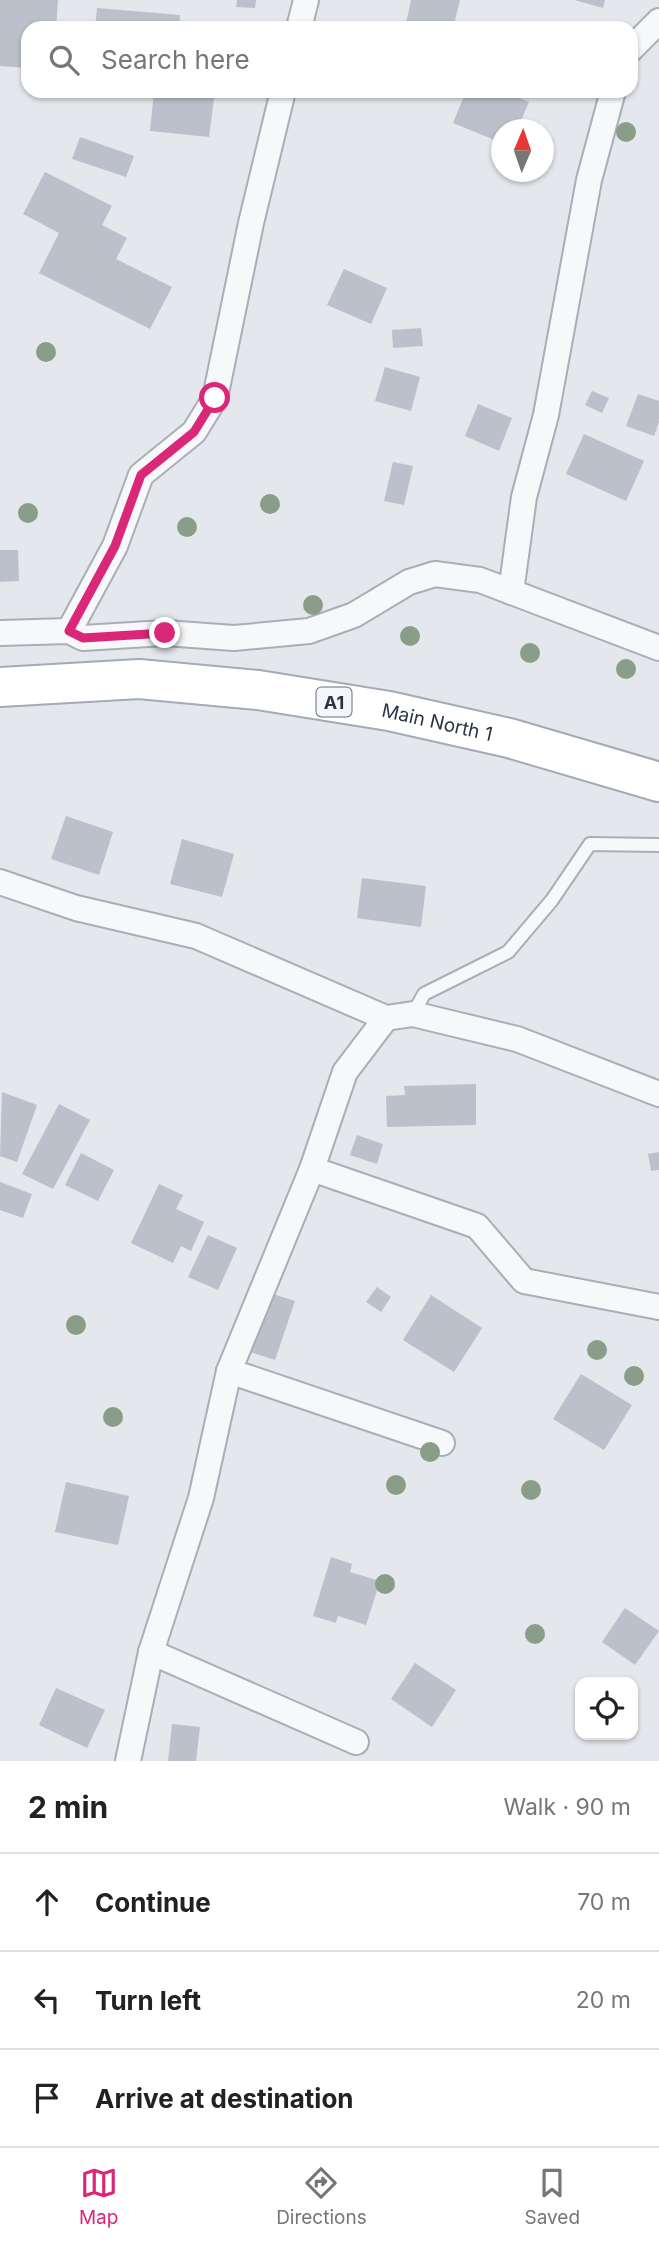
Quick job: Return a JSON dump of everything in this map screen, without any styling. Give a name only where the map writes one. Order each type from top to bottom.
[{"type":"main road","name":"Main North 1","points":[[0,687],[139,680],[258,690],[389,711],[509,738],[659,782]]},
{"type":"street","points":[[301,21],[306,0]]},
{"type":"street","points":[[638,42],[659,22]]},
{"type":"street","points":[[69,631],[115,546],[141,475],[194,432],[215,398],[251,223],[282,98]]},
{"type":"street","points":[[511,592],[524,497],[546,415],[589,180],[611,98]]},
{"type":"street","points":[[0,633],[69,631],[83,638],[165,633],[234,638],[309,631],[354,615],[409,582],[435,574],[480,580],[659,648]]},
{"type":"street","points":[[0,882],[76,908],[196,936],[386,1018],[413,1014],[517,1039],[659,1094]]},
{"type":"street","points":[[128,1761],[151,1652],[201,1498],[229,1371],[312,1169],[345,1072],[386,1018]]},
{"type":"street","points":[[312,1169],[477,1226],[524,1281],[659,1307]]},
{"type":"street","points":[[229,1371],[442,1443]]},
{"type":"street","points":[[151,1652],[356,1742]]},
{"type":"lane","points":[[413,1014],[424,994],[508,952],[552,900],[590,844],[659,845]]},
{"type":"building","points":[[0,0],[58,0],[56,21],[21,21],[21,68],[0,66]]},
{"type":"building","points":[[237,0],[256,0],[255,8],[236,7]]},
{"type":"building","points":[[411,0],[460,0],[455,21],[406,21]]},
{"type":"building","points":[[574,0],[605,0],[603,8]]},
{"type":"building","points":[[97,8],[180,15],[180,21],[96,21]]},
{"type":"building","points":[[153,98],[214,98],[209,137],[150,131]]},
{"type":"building","points":[[463,98],[519,98],[529,102],[522,119],[491,119],[491,139],[453,123]]},
{"type":"building","points":[[80,137],[134,156],[126,177],[72,159]]},
{"type":"building","points":[[45,172],[112,206],[102,225],[127,238],[116,259],[172,287],[150,329],[39,273],[59,233],[23,214]]},
{"type":"building","points":[[344,269],[387,288],[371,324],[327,305]]},
{"type":"building","points":[[421,328],[423,346],[393,348],[392,330]]},
{"type":"building","points":[[385,367],[420,377],[411,411],[375,401]]},
{"type":"building","points":[[592,391],[609,398],[602,413],[585,405]]},
{"type":"building","points":[[638,394],[659,401],[659,422],[654,436],[626,426]]},
{"type":"building","points":[[478,404],[512,418],[499,451],[465,436]]},
{"type":"building","points":[[584,434],[644,461],[626,501],[566,474]]},
{"type":"building","points":[[393,462],[413,466],[404,505],[384,501]]},
{"type":"building","points":[[0,550],[18,550],[19,581],[0,582]]},
{"type":"building","points":[[66,816],[113,832],[99,875],[51,859]]},
{"type":"building","points":[[182,839],[234,854],[222,897],[170,884]]},
{"type":"building","points":[[362,878],[426,886],[421,927],[357,918]]},
{"type":"building","points":[[476,1084],[476,1125],[387,1127],[386,1096],[405,1095],[404,1086]]},
{"type":"building","points":[[2,1092],[37,1105],[17,1162],[0,1156]]},
{"type":"building","points":[[59,1104],[90,1120],[53,1189],[22,1174]]},
{"type":"building","points":[[357,1135],[383,1144],[377,1164],[350,1155]]},
{"type":"building","points":[[659,1152],[659,1170],[651,1171],[648,1154]]},
{"type":"building","points":[[81,1153],[114,1170],[98,1201],[65,1185]]},
{"type":"building","points":[[0,1182],[32,1194],[23,1218],[0,1210]]},
{"type":"building","points":[[159,1184],[183,1195],[176,1209],[204,1222],[191,1251],[181,1246],[173,1263],[131,1243]]},
{"type":"building","points":[[208,1235],[237,1248],[218,1290],[188,1277]]},
{"type":"building","points":[[377,1287],[391,1297],[381,1312],[366,1302]]},
{"type":"building","points":[[267,1292],[295,1301],[275,1360],[247,1351]]},
{"type":"building","points":[[431,1295],[482,1328],[454,1372],[403,1340]]},
{"type":"building","points":[[581,1374],[632,1405],[604,1450],[553,1419]]},
{"type":"building","points":[[66,1482],[129,1496],[118,1545],[55,1532]]},
{"type":"building","points":[[331,1557],[352,1564],[350,1572],[380,1581],[366,1625],[338,1616],[336,1623],[313,1616]]},
{"type":"building","points":[[625,1608],[659,1631],[635,1665],[602,1642]]},
{"type":"building","points":[[415,1663],[456,1690],[432,1727],[391,1699]]},
{"type":"building","points":[[56,1688],[105,1710],[87,1748],[39,1725]]},
{"type":"building","points":[[172,1724],[200,1727],[196,1761],[168,1761]]},
{"type":"route","points":[[165,633],[83,638],[69,631],[115,546],[141,475],[194,432],[215,398]]}]
